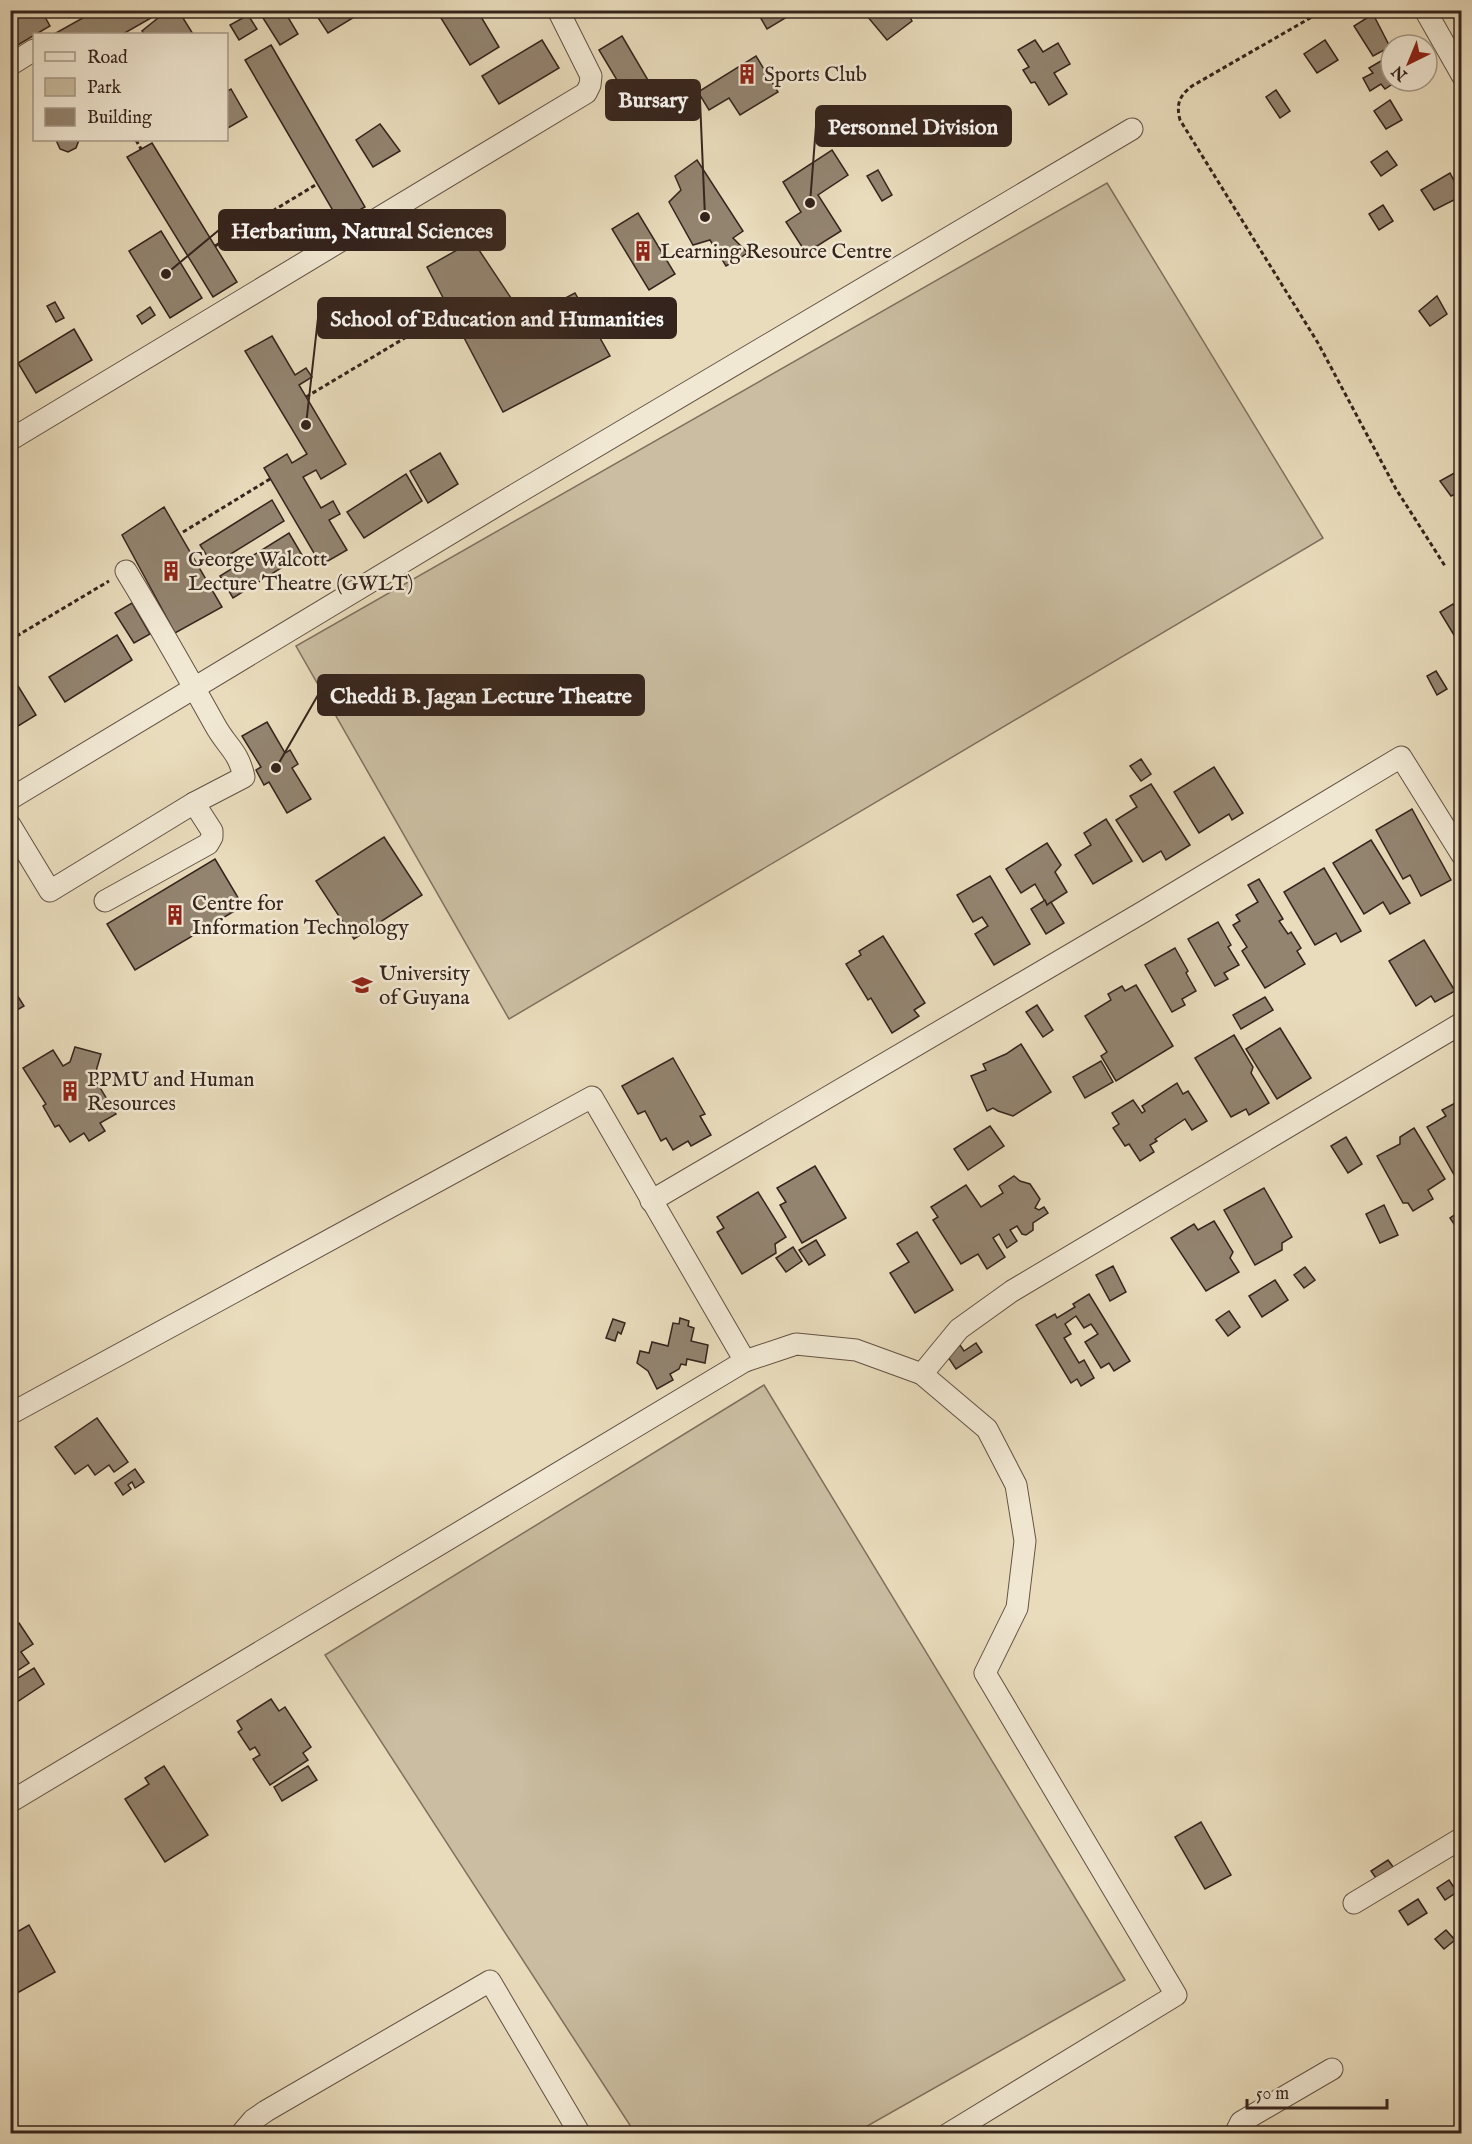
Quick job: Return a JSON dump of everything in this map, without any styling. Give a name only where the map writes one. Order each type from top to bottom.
[{"type":"street","points":[[10,440],[586,93],[591,76],[558,10]]},
{"type":"street","points":[[1425,10],[1461,75]]},
{"type":"street","points":[[10,65],[33,51]]},
{"type":"street","points":[[10,799],[511,496],[1132,129]]},
{"type":"street","points":[[10,825],[50,891],[194,803],[244,777],[234,749],[218,731],[186,671],[126,571]]},
{"type":"street","points":[[651,1201],[1401,757],[1461,855]]},
{"type":"street","points":[[105,901],[208,844],[212,831],[194,803]]},
{"type":"street","points":[[922,1374],[959,1329],[1012,1291],[1461,1023]]},
{"type":"street","points":[[10,1414],[592,1097],[744,1361]]},
{"type":"street","points":[[10,1802],[744,1361],[796,1344],[856,1350],[922,1374],[987,1429],[1016,1485],[1025,1541],[1017,1608],[985,1673],[1176,1995],[948,2133]]},
{"type":"street","points":[[1354,1903],[1461,1838]]},
{"type":"street","points":[[241,2133],[253,2120],[266,2111],[490,1981],[580,2133]]},
{"type":"street","points":[[1236,2133],[1241,2122],[1332,2069]]},
{"type":"path","points":[[1324,10],[1192,86],[1179,99],[1177,109],[1180,120],[1318,343],[1396,489],[1445,566]]},
{"type":"path","points":[[137,141],[141,149]]},
{"type":"path","points":[[215,246],[317,184]]},
{"type":"path","points":[[306,397],[450,311]]},
{"type":"path","points":[[183,532],[270,479]]},
{"type":"path","points":[[10,640],[126,571]]},
{"type":"green space","points":[[1107,183],[1323,538],[509,1019],[296,646]]},
{"type":"green space","points":[[764,1385],[1125,1980],[855,2133],[635,2133],[325,1655]]},
{"type":"building","points":[[10,10],[41,10],[50,26],[38,33],[33,33],[33,36],[11,49]]},
{"type":"building","points":[[97,10],[165,10],[125,33],[56,33]]},
{"type":"building","points":[[168,10],[178,10],[192,33],[143,33],[142,31]]},
{"type":"building","points":[[258,10],[291,10],[286,14],[298,34],[280,45]]},
{"type":"building","points":[[313,10],[352,10],[356,16],[328,33]]},
{"type":"building","points":[[436,10],[477,10],[499,47],[470,65]]},
{"type":"building","points":[[756,10],[790,10],[792,14],[767,29]]},
{"type":"building","points":[[862,10],[906,10],[912,21],[887,40]]},
{"type":"building","points":[[1373,14],[1383,33],[1379,33],[1379,53],[1373,56],[1354,26]]},
{"type":"building","points":[[248,15],[257,29],[239,40],[230,25]]},
{"type":"building","points":[[622,36],[662,104],[639,117],[599,50]]},
{"type":"building","points":[[542,40],[559,68],[499,104],[482,76]]},
{"type":"building","points":[[1035,40],[1043,52],[1058,43],[1070,64],[1054,73],[1067,94],[1049,105],[1035,82],[1031,83],[1023,70],[1029,67],[1018,50]]},
{"type":"building","points":[[1325,40],[1338,60],[1317,73],[1304,54]]},
{"type":"building","points":[[271,45],[365,207],[339,221],[245,60]]},
{"type":"building","name":"Sports Club","points":[[756,56],[778,92],[740,115],[729,98],[709,110],[698,92]]},
{"type":"building","points":[[1379,62],[1379,85],[1370,91],[1363,78],[1373,73],[1369,68]]},
{"type":"building","points":[[231,89],[247,117],[228,128],[228,91]]},
{"type":"building","points":[[1276,90],[1290,111],[1280,118],[1266,97]]},
{"type":"building","points":[[1390,100],[1402,120],[1386,129],[1374,111]]},
{"type":"building","points":[[380,124],[400,151],[373,167],[356,140]]},
{"type":"building","points":[[56,141],[79,141],[76,148],[68,152],[60,149]]},
{"type":"building","points":[[152,143],[237,282],[213,297],[127,157]]},
{"type":"building","points":[[832,150],[848,175],[818,195],[841,231],[806,253],[786,222],[801,212],[783,182]]},
{"type":"building","points":[[1387,151],[1397,165],[1381,176],[1371,162]]},
{"type":"building","points":[[697,160],[743,231],[733,238],[748,253],[726,266],[710,240],[693,245],[669,202],[681,190],[675,176]]},
{"type":"building","points":[[878,170],[892,195],[882,201],[867,176]]},
{"type":"building","points":[[1450,173],[1462,196],[1434,210],[1421,190]]},
{"type":"building","points":[[1383,205],[1393,221],[1379,230],[1369,214]]},
{"type":"building","name":"Learning Resource Centre","points":[[638,213],[675,274],[649,290],[612,229]]},
{"type":"building","points":[[161,231],[202,298],[170,318],[129,251]]},
{"type":"building","points":[[473,241],[525,319],[575,293],[610,356],[503,412],[427,267]]},
{"type":"building","points":[[1437,296],[1447,314],[1430,326],[1419,311]]},
{"type":"building","points":[[55,302],[64,318],[56,322],[47,306]]},
{"type":"building","points":[[150,307],[155,315],[142,324],[137,316]]},
{"type":"building","points":[[74,329],[92,360],[36,393],[18,363]]},
{"type":"building","points":[[272,336],[295,375],[306,368],[312,377],[299,385],[346,464],[321,479],[316,470],[303,477],[321,508],[333,501],[340,514],[329,520],[347,550],[321,565],[264,468],[287,454],[292,463],[307,454],[245,351]]},
{"type":"building","points":[[440,453],[458,484],[428,503],[410,471]]},
{"type":"building","points":[[1458,471],[1462,477],[1462,491],[1451,496],[1440,481]]},
{"type":"building","points":[[406,474],[422,501],[364,538],[347,512]]},
{"type":"building","points":[[272,500],[284,521],[213,565],[200,545]]},
{"type":"building","name":"George Walcott Lecture Theatre (GWLT)","points":[[164,507],[222,607],[175,633],[122,535]]},
{"type":"building","points":[[289,533],[302,555],[233,598],[220,576]]},
{"type":"building","points":[[132,603],[150,634],[134,643],[115,613]]},
{"type":"building","points":[[1453,604],[1462,618],[1462,637],[1457,640],[1440,612]]},
{"type":"building","points":[[117,635],[132,660],[65,702],[49,677]]},
{"type":"building","points":[[1436,671],[1447,689],[1437,695],[1427,676]]},
{"type":"building","points":[[10,673],[36,715],[10,731]]},
{"type":"building","points":[[267,722],[285,753],[290,750],[298,764],[292,768],[311,799],[287,813],[269,782],[264,785],[256,770],[261,767],[242,736]]},
{"type":"building","points":[[1141,759],[1151,774],[1141,781],[1130,766]]},
{"type":"building","points":[[1214,767],[1243,813],[1232,820],[1229,814],[1199,833],[1174,792]]},
{"type":"building","points":[[1151,784],[1190,845],[1166,860],[1161,851],[1143,862],[1116,820],[1137,807],[1130,796]]},
{"type":"building","points":[[1412,809],[1451,880],[1421,896],[1410,875],[1403,879],[1376,830]]},
{"type":"building","points":[[1106,819],[1132,861],[1093,884],[1075,855],[1091,845],[1084,833]]},
{"type":"building","points":[[384,837],[422,895],[354,939],[316,881]]},
{"type":"building","points":[[1371,840],[1410,903],[1390,914],[1383,902],[1364,914],[1333,863]]},
{"type":"building","points":[[1047,843],[1061,865],[1055,872],[1067,892],[1047,905],[1035,884],[1021,893],[1006,869]]},
{"type":"building","name":"Centre for Information Technology","points":[[215,859],[243,906],[135,970],[107,924]]},
{"type":"building","points":[[1324,868],[1361,931],[1341,942],[1336,933],[1315,945],[1284,892]]},
{"type":"building","points":[[990,876],[1030,944],[994,965],[975,934],[988,926],[982,917],[973,922],[957,895]]},
{"type":"building","points":[[1259,879],[1283,919],[1279,921],[1288,934],[1291,932],[1301,948],[1297,951],[1305,964],[1265,988],[1242,951],[1247,947],[1233,925],[1240,921],[1236,915],[1258,902],[1248,885]]},
{"type":"building","points":[[1045,900],[1047,905],[1051,902],[1064,923],[1046,934],[1031,909]]},
{"type":"building","points":[[1218,922],[1231,945],[1228,947],[1239,965],[1224,973],[1228,979],[1215,986],[1188,939]]},
{"type":"building","points":[[883,936],[925,1003],[914,1010],[919,1016],[892,1033],[871,998],[868,1000],[846,964],[861,955],[859,951]]},
{"type":"building","points":[[1424,940],[1455,991],[1435,1002],[1431,996],[1416,1006],[1389,961]]},
{"type":"building","points":[[1175,948],[1196,991],[1182,999],[1185,1005],[1172,1012],[1145,965]]},
{"type":"building","points":[[10,984],[24,1006],[10,1014]]},
{"type":"building","points":[[1136,985],[1173,1046],[1116,1081],[1101,1056],[1107,1052],[1085,1016],[1111,1000],[1108,994],[1122,986],[1125,991]]},
{"type":"building","points":[[1265,997],[1273,1010],[1241,1029],[1233,1015]]},
{"type":"building","points":[[1037,1005],[1053,1030],[1043,1037],[1026,1012]]},
{"type":"building","points":[[1280,1028],[1311,1078],[1277,1099],[1246,1049]]},
{"type":"building","points":[[1234,1035],[1253,1067],[1251,1073],[1269,1103],[1249,1115],[1246,1109],[1231,1117],[1195,1058]]},
{"type":"building","points":[[1021,1044],[1051,1092],[1013,1116],[993,1108],[987,1111],[971,1076],[986,1070],[983,1064],[1006,1054]]},
{"type":"building","name":"PPMU and Human Resources","points":[[75,1047],[101,1054],[94,1078],[116,1114],[100,1123],[105,1131],[89,1141],[84,1133],[70,1142],[59,1125],[55,1127],[43,1106],[46,1104],[23,1068],[53,1050],[63,1066],[70,1062]]},
{"type":"building","points":[[673,1058],[705,1114],[700,1116],[711,1135],[691,1146],[688,1141],[673,1150],[666,1138],[661,1141],[645,1111],[638,1114],[622,1086]]},
{"type":"building","points":[[1101,1061],[1113,1082],[1085,1098],[1073,1077]]},
{"type":"building","points":[[1177,1083],[1183,1094],[1188,1091],[1207,1121],[1192,1130],[1185,1119],[1155,1139],[1157,1141],[1150,1145],[1154,1152],[1140,1161],[1129,1144],[1125,1146],[1113,1128],[1119,1124],[1112,1113],[1133,1100],[1142,1113],[1145,1111],[1142,1106]]},
{"type":"building","points":[[1459,1101],[1462,1106],[1461,1187],[1427,1127],[1446,1116],[1442,1110]]},
{"type":"building","points":[[990,1126],[1004,1146],[968,1170],[954,1149]]},
{"type":"building","points":[[1414,1128],[1445,1179],[1428,1190],[1433,1199],[1413,1211],[1408,1203],[1403,1203],[1377,1156],[1400,1144],[1400,1137]]},
{"type":"building","points":[[1346,1137],[1362,1164],[1348,1173],[1331,1146]]},
{"type":"building","points":[[815,1166],[846,1218],[802,1243],[780,1205],[786,1202],[777,1188]]},
{"type":"building","points":[[1014,1176],[1030,1184],[1040,1199],[1035,1208],[1039,1210],[1044,1207],[1048,1213],[1033,1223],[1033,1230],[1026,1235],[1022,1234],[1017,1226],[1010,1230],[1017,1241],[1007,1248],[999,1234],[993,1238],[1005,1257],[987,1269],[978,1254],[961,1264],[933,1220],[938,1217],[931,1207],[966,1185],[981,1207],[1003,1193],[999,1186]]},
{"type":"building","points":[[1264,1188],[1292,1237],[1282,1243],[1282,1250],[1255,1265],[1224,1210]]},
{"type":"building","points":[[758,1192],[786,1237],[775,1244],[776,1253],[742,1274],[717,1232],[724,1228],[717,1217]]},
{"type":"building","points":[[1384,1205],[1398,1235],[1380,1243],[1366,1214]]},
{"type":"building","points":[[1462,1210],[1462,1236],[1450,1218]]},
{"type":"building","points":[[1214,1221],[1233,1252],[1230,1258],[1239,1272],[1206,1291],[1171,1238],[1194,1224],[1198,1230]]},
{"type":"building","points":[[917,1232],[953,1290],[915,1313],[890,1273],[909,1262],[897,1244]]},
{"type":"building","points":[[816,1240],[825,1255],[809,1265],[799,1250]]},
{"type":"building","points":[[793,1247],[802,1261],[786,1272],[776,1258]]},
{"type":"building","points":[[1113,1266],[1126,1292],[1110,1301],[1096,1275]]},
{"type":"building","points":[[1305,1267],[1315,1280],[1304,1288],[1294,1275]]},
{"type":"building","points":[[1275,1280],[1288,1300],[1262,1317],[1249,1296]]},
{"type":"building","points":[[1089,1294],[1130,1361],[1114,1371],[1109,1363],[1101,1368],[1085,1342],[1098,1334],[1091,1324],[1084,1328],[1076,1316],[1065,1324],[1071,1334],[1064,1338],[1079,1363],[1084,1360],[1094,1378],[1081,1386],[1077,1379],[1071,1383],[1036,1325],[1055,1314],[1057,1318],[1075,1307],[1073,1304]]},
{"type":"building","points":[[1229,1311],[1240,1327],[1228,1336],[1216,1320]]},
{"type":"building","points":[[680,1318],[689,1321],[688,1326],[694,1328],[691,1341],[708,1345],[705,1363],[687,1359],[686,1365],[681,1364],[679,1369],[670,1374],[673,1380],[657,1389],[648,1371],[637,1363],[640,1351],[649,1353],[652,1342],[668,1346],[673,1323],[679,1324]]},
{"type":"building","points":[[613,1319],[625,1323],[621,1334],[618,1332],[615,1341],[606,1338]]},
{"type":"building","points":[[976,1343],[982,1352],[956,1369],[946,1354],[960,1345],[964,1351]]},
{"type":"building","points":[[97,1418],[128,1462],[114,1472],[109,1465],[95,1475],[88,1465],[75,1474],[55,1447]]},
{"type":"building","points":[[135,1469],[144,1482],[135,1488],[132,1482],[128,1485],[131,1489],[123,1495],[115,1483]]},
{"type":"building","points":[[19,1623],[33,1644],[21,1652],[29,1663],[17,1671],[13,1665],[10,1667],[10,1626],[13,1627]]},
{"type":"building","points":[[34,1668],[44,1684],[17,1702],[10,1692],[10,1683]]},
{"type":"building","points":[[271,1699],[279,1711],[285,1707],[311,1747],[303,1753],[308,1760],[270,1785],[253,1759],[260,1755],[255,1747],[250,1750],[238,1732],[242,1729],[237,1721]]},
{"type":"building","points":[[164,1766],[208,1835],[165,1862],[125,1799],[149,1784],[145,1778]]},
{"type":"building","points":[[308,1766],[317,1780],[282,1801],[274,1787]]},
{"type":"building","points":[[1201,1822],[1231,1875],[1205,1889],[1175,1837]]},
{"type":"building","points":[[1388,1860],[1397,1872],[1380,1884],[1371,1871]]},
{"type":"building","points":[[1449,1880],[1457,1892],[1445,1900],[1437,1888]]},
{"type":"building","points":[[1418,1899],[1427,1913],[1408,1925],[1399,1911]]},
{"type":"building","points":[[29,1925],[55,1972],[10,1997],[10,1936]]},
{"type":"building","points":[[1446,1930],[1455,1940],[1444,1949],[1435,1939]]},
{"type":"place","name":"Sports Club","points":[[747,74]]},
{"type":"place","name":"Personnel Division","points":[[810,203]]},
{"type":"place","name":"Bursary","points":[[705,217]]},
{"type":"place","name":"Learning Resource Centre","points":[[643,251]]},
{"type":"place","name":"Herbarium, Natural Sciences","points":[[166,274]]},
{"type":"place","name":"School of Education and Humanities","points":[[306,425]]},
{"type":"place","name":"George Walcott Lecture Theatre (GWLT)","points":[[171,571]]},
{"type":"place","name":"Cheddi B. Jagan Lecture Theatre","points":[[276,768]]},
{"type":"place","name":"Centre for Information Technology","points":[[175,915]]},
{"type":"place","name":"University of Guyana","points":[[362,985]]},
{"type":"place","name":"PPMU and Human Resources","points":[[70,1091]]}]
